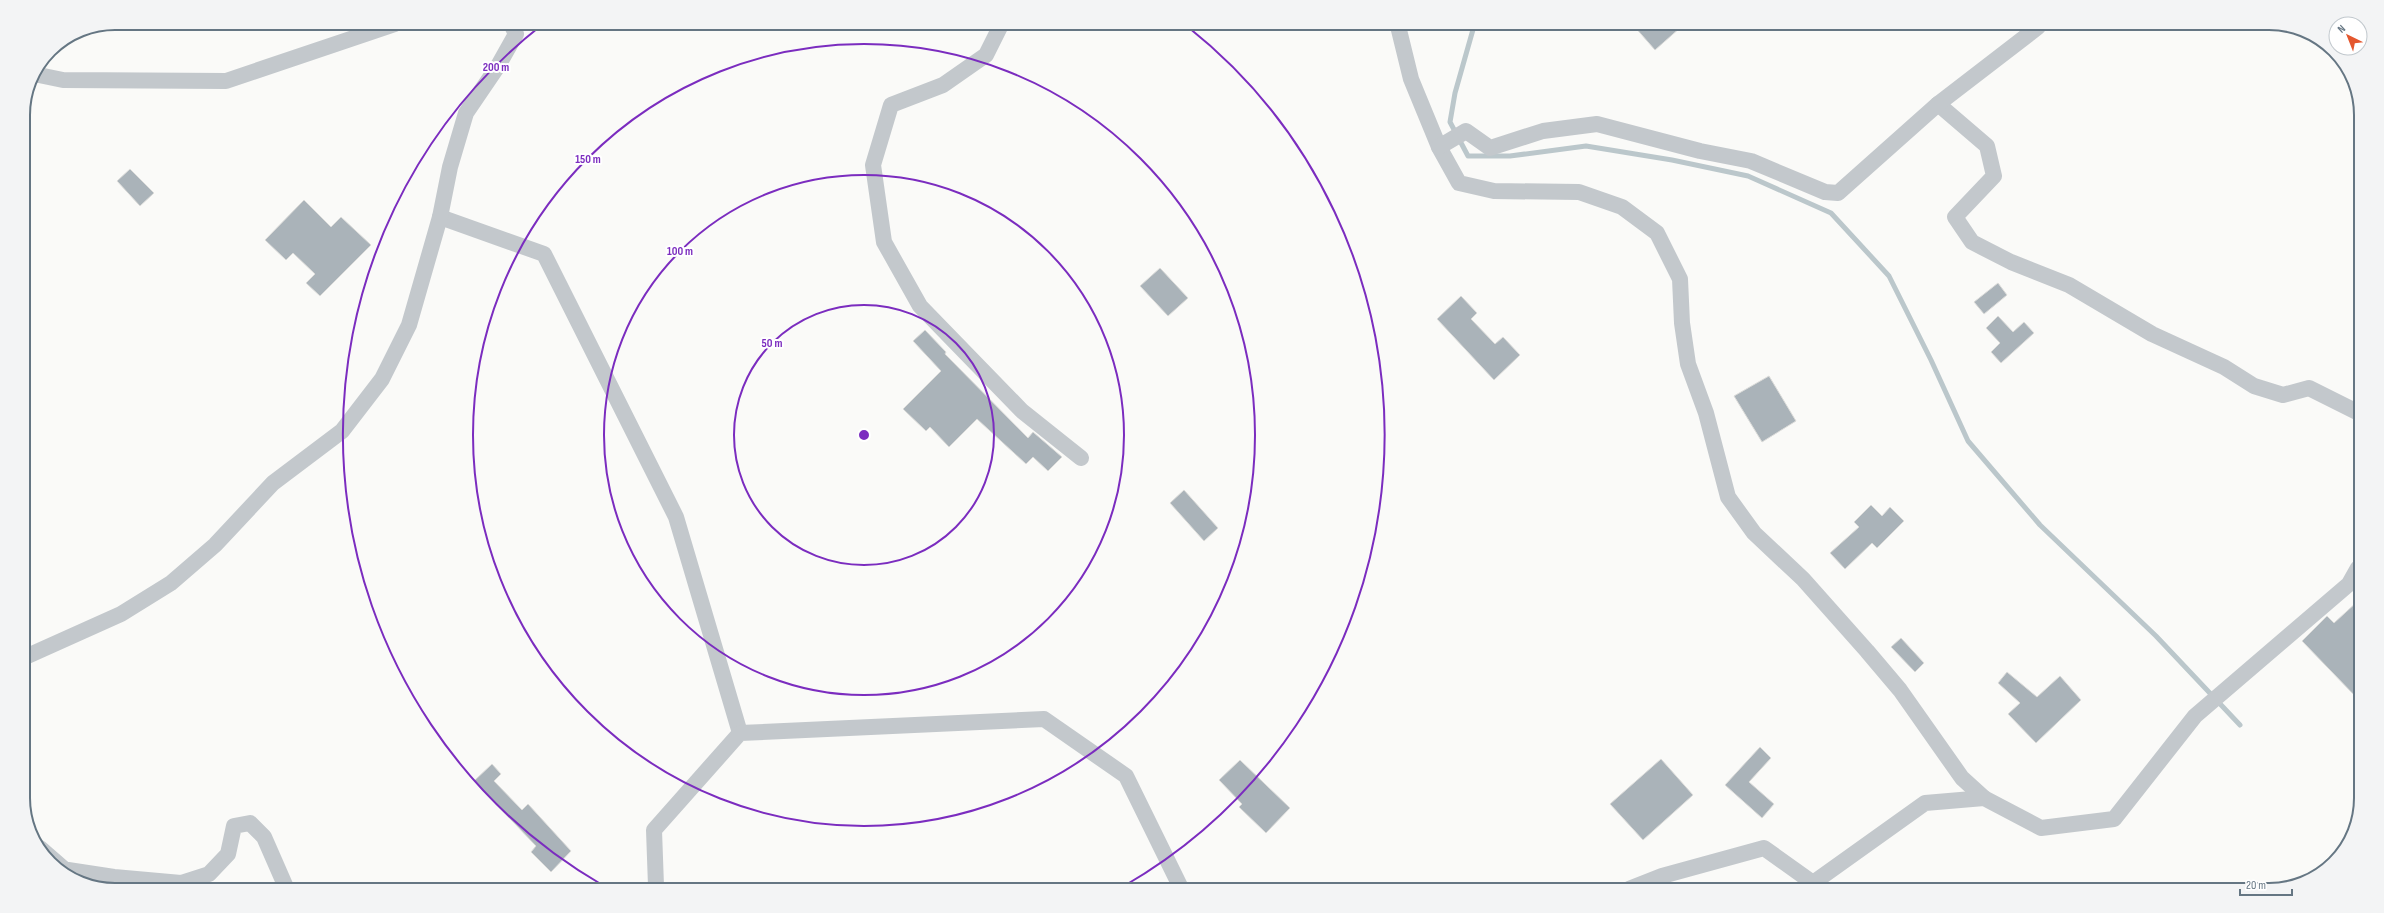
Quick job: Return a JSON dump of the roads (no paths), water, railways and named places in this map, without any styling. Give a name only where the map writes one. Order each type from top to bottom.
[{"type":"street","points":[[40,75],[63,80],[226,81],[377,30]]},
{"type":"street","points":[[30,655],[121,614],[171,583],[215,545],[273,482],[342,431],[382,379],[409,325],[440,217],[450,167],[466,113],[498,66],[516,34],[514,30]]},
{"type":"street","points":[[998,30],[986,55],[943,85],[891,105],[873,165],[884,242],[920,306],[1022,411],[1081,458]]},
{"type":"street","points":[[1399,30],[1411,80],[1439,147],[1459,183],[1494,191],[1579,192],[1622,207],[1657,233],[1680,279],[1682,323],[1688,364],[1706,413],[1728,497],[1754,533],[1802,580],[1867,651],[1900,690],[1962,778],[1984,798],[2041,828],[2114,819],[2195,716],[2239,680],[2349,584],[2354,575]]},
{"type":"street","points":[[1439,147],[1466,131],[1490,148],[1543,131],[1597,124],[1700,151],[1751,161],[1826,192],[1838,193],[1938,104],[2034,30]]},
{"type":"street","points":[[1938,104],[1987,146],[1994,176],[1955,217],[1972,242],[2011,262],[2069,286],[2152,334],[2224,366],[2254,386],[2283,396],[2309,388],[2354,410]]},
{"type":"street","points":[[440,217],[544,254],[676,517],[740,733]]},
{"type":"street","points":[[656,883],[654,830],[740,733],[1044,719],[1126,776],[1179,883]]},
{"type":"street","points":[[1643,883],[1662,876],[1764,848],[1812,883],[1925,803],[1984,798]]},
{"type":"street","points":[[74,872],[181,883],[209,874],[228,854],[234,826],[250,823],[264,837],[284,883]]},
{"type":"waterway","points":[[1473,30],[1455,93],[1450,122],[1468,156],[1510,156],[1586,146],[1672,160],[1748,176],[1831,213],[1889,276],[1931,360],[1968,441],[2040,525],[2156,636],[2240,725]]}]
